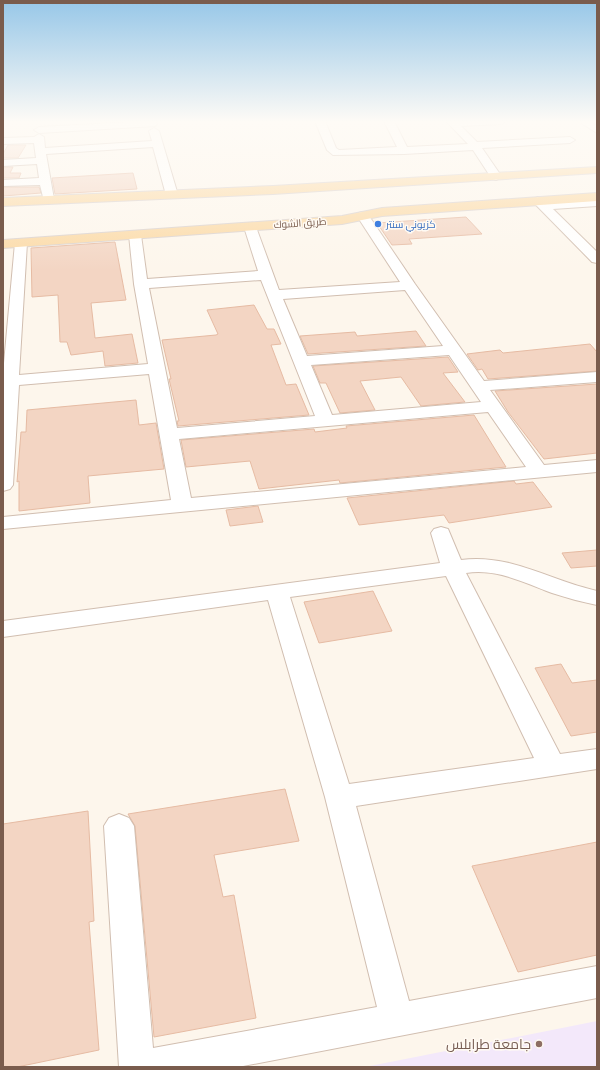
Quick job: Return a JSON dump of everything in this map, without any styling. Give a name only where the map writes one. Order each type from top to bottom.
[{"type":"main road","points":[[3,202],[281,190],[581,171]]},
{"type":"main road","name":"طريق الشوك","points":[[3,244],[342,220],[382,212],[540,204],[597,197]]},
{"type":"street","points":[[44,171],[48,200]]},
{"type":"street","points":[[165,171],[172,195]]},
{"type":"street","points":[[492,171],[496,176]]},
{"type":"street","points":[[3,183],[46,182]]},
{"type":"street","points":[[540,204],[597,202]]},
{"type":"street","points":[[540,204],[597,259]]},
{"type":"street","points":[[364,216],[409,286],[539,472]]},
{"type":"street","points":[[250,227],[266,275],[326,421]]},
{"type":"street","points":[[135,235],[141,284],[182,505]]},
{"type":"street","points":[[3,485],[21,243]]},
{"type":"street","points":[[141,284],[266,275]]},
{"type":"street","points":[[274,295],[409,286]]},
{"type":"street","points":[[301,360],[454,350]]},
{"type":"street","points":[[10,381],[156,368]]},
{"type":"street","points":[[479,386],[597,377]]},
{"type":"street","points":[[169,434],[493,406]]},
{"type":"street","points":[[3,523],[597,466]]},
{"type":"street","points":[[441,533],[453,568],[552,766]]},
{"type":"street","points":[[3,630],[148,608],[453,568],[468,564],[506,568],[532,576],[580,595],[597,598]]},
{"type":"street","points":[[277,592],[339,797],[397,1020]]},
{"type":"street","points":[[339,797],[597,759]]},
{"type":"street","points":[[119,826],[137,1067]]},
{"type":"street","points":[[145,1067],[597,982]]},
{"type":"shaded area","name":"جامعة طرابلس","points":[[597,1021],[597,1067],[365,1067]]},
{"type":"building","points":[[3,171],[11,171],[10,173],[21,173],[19,178],[3,178]]},
{"type":"building","points":[[133,173],[137,189],[55,194],[52,178]]},
{"type":"building","points":[[3,187],[39,187],[41,193],[3,196]]},
{"type":"building","points":[[466,217],[482,234],[409,239],[412,244],[392,245],[377,223]]},
{"type":"building","points":[[115,242],[126,300],[91,303],[95,338],[132,334],[138,363],[105,366],[103,351],[71,355],[67,342],[60,342],[58,295],[32,297],[31,248]]},
{"type":"building","points":[[254,305],[267,329],[274,329],[281,344],[271,345],[286,385],[296,384],[309,415],[178,426],[177,421],[179,421],[162,340],[216,335],[218,334],[207,310]]},
{"type":"building","points":[[416,331],[426,346],[308,354],[300,336],[355,332],[357,336]]},
{"type":"building","points":[[590,344],[597,352],[597,371],[488,379],[482,369],[478,370],[467,354],[500,350],[503,353]]},
{"type":"building","points":[[448,357],[458,372],[443,373],[465,402],[421,406],[401,377],[360,381],[375,410],[340,413],[326,383],[320,383],[313,366]]},
{"type":"building","points":[[597,384],[597,453],[544,459],[508,412],[495,391]]},
{"type":"building","points":[[136,400],[139,425],[156,423],[164,469],[88,476],[90,503],[19,511],[19,481],[17,482],[21,432],[26,432],[27,410]]},
{"type":"building","points":[[474,415],[506,467],[340,483],[339,480],[259,489],[250,461],[186,467],[181,440],[314,429],[315,432],[347,428],[346,426]]},
{"type":"building","points":[[514,481],[516,484],[533,482],[552,507],[449,523],[444,515],[359,525],[347,498]]},
{"type":"building","points":[[258,506],[263,522],[230,526],[226,510]]},
{"type":"building","points":[[597,550],[597,566],[571,568],[562,553]]},
{"type":"building","points":[[373,591],[392,631],[319,643],[304,602]]},
{"type":"building","points":[[561,664],[572,683],[597,680],[597,732],[571,736],[535,668]]},
{"type":"building","points":[[285,789],[299,841],[214,855],[223,897],[234,895],[256,1018],[154,1037],[135,826],[128,814]]},
{"type":"building","points":[[88,811],[94,921],[89,922],[99,1050],[17,1067],[3,1067],[3,824]]},
{"type":"building","points":[[597,842],[597,955],[518,972],[472,866]]},
{"type":"place","name":"كزيوني سنتر","points":[[378,224]]},
{"type":"place","name":"جامعة طرابلس","points":[[539,1044]]}]
